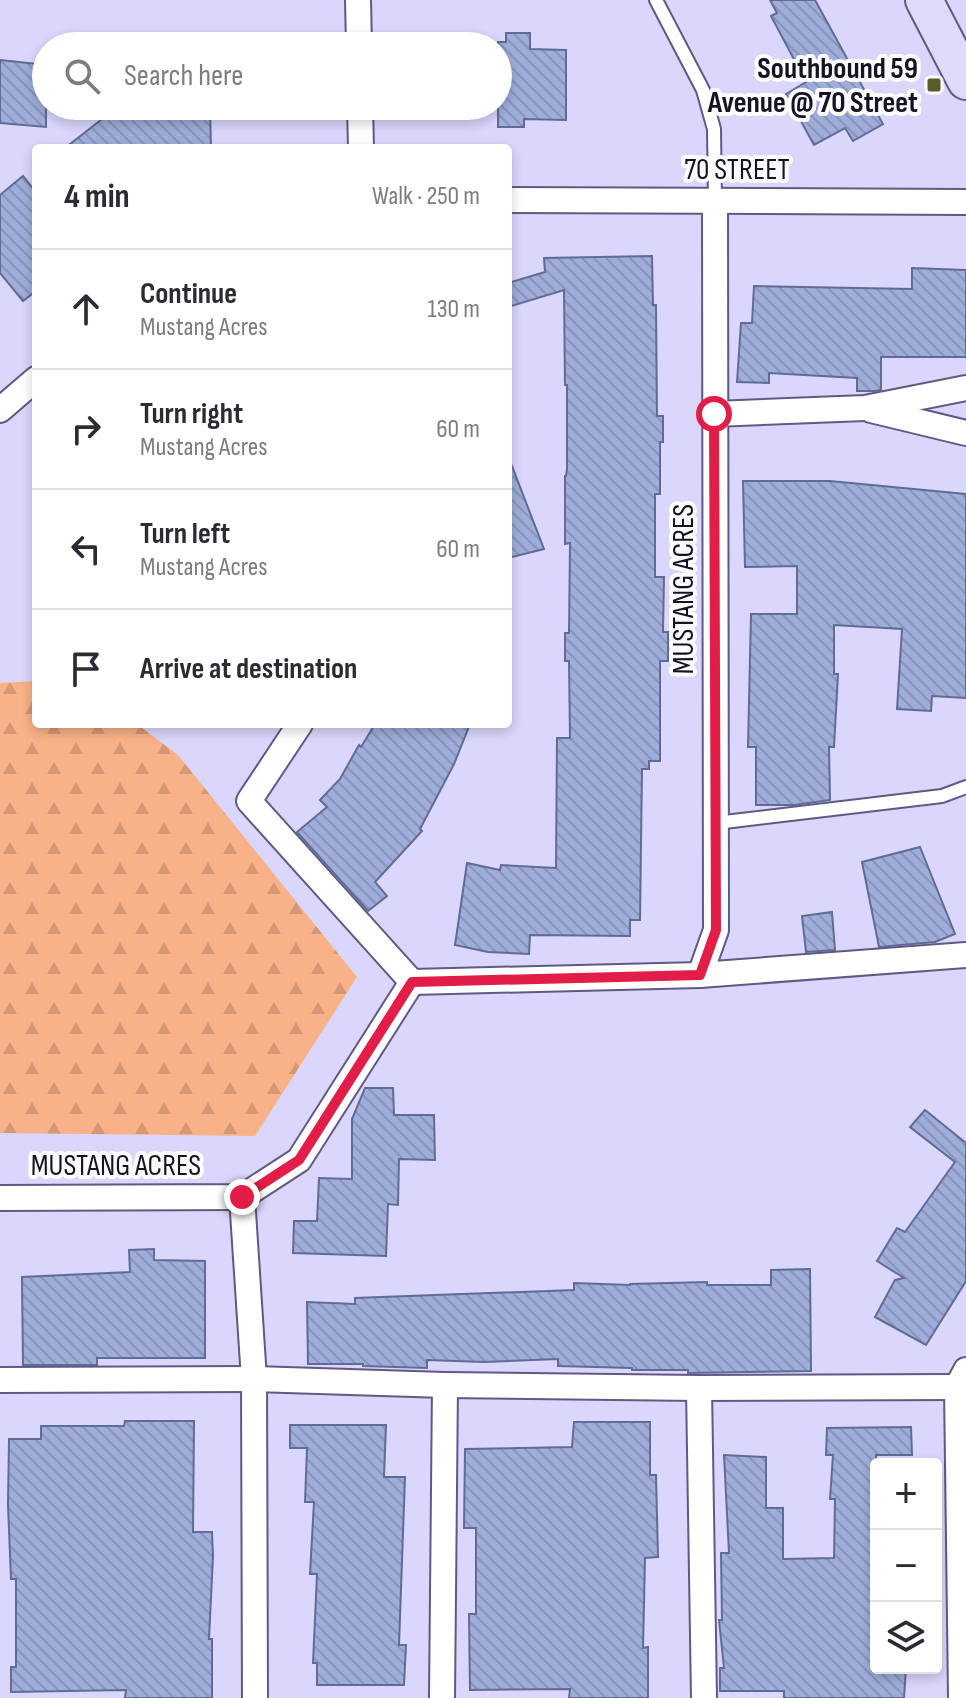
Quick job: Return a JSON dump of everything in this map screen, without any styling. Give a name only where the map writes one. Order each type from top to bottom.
[{"type":"street","points":[[358,0],[359,32]]},
{"type":"street","points":[[924,0],[966,81]]},
{"type":"street","points":[[360,120],[361,144]]},
{"type":"street","name":"70 STREET","points":[[512,200],[966,202]]},
{"type":"street","name":"MUSTANG ACRES","points":[[700,975],[716,930],[715,201]]},
{"type":"street","points":[[0,410],[32,382]]},
{"type":"street","points":[[714,414],[865,408],[966,388]]},
{"type":"street","points":[[865,408],[966,433]]},
{"type":"street","points":[[297,728],[249,801],[412,982],[700,975],[966,955]]},
{"type":"street","name":"MUSTANG ACRES","points":[[0,1198],[242,1197],[299,1160],[412,982]]},
{"type":"street","points":[[242,1197],[254,1379],[255,1698]]},
{"type":"street","points":[[0,1380],[254,1379],[699,1388],[961,1378],[961,1698]]},
{"type":"street","points":[[442,1698],[445,1385]]},
{"type":"street","points":[[699,1388],[704,1698]]},
{"type":"lane","points":[[656,0],[703,90],[714,129],[715,201]]},
{"type":"lane","points":[[716,823],[942,796],[966,787]]},
{"type":"green space","points":[[32,681],[32,728],[142,728],[178,755],[357,977],[255,1136],[0,1133],[0,683]]},
{"type":"building","points":[[770,0],[815,0],[883,124],[853,141],[845,128],[814,145],[786,94],[806,82],[771,16],[777,13]]},
{"type":"building","points":[[512,33],[530,33],[530,49],[566,50],[566,120],[524,119],[524,127],[498,127],[498,120],[512,120]]},
{"type":"building","points":[[0,60],[32,63],[32,120],[46,120],[46,127],[0,123]]},
{"type":"building","points":[[101,120],[210,120],[211,144],[70,144]]},
{"type":"building","points":[[23,176],[32,187],[32,294],[23,301],[0,273],[0,195]]},
{"type":"building","points":[[652,256],[653,305],[656,305],[657,416],[663,416],[660,494],[655,494],[655,577],[664,577],[663,632],[668,632],[668,661],[660,661],[660,761],[649,761],[649,769],[642,769],[640,920],[630,920],[630,936],[530,935],[529,954],[488,952],[455,945],[467,863],[500,870],[501,865],[556,868],[557,738],[570,738],[569,661],[565,661],[565,633],[569,633],[570,543],[565,544],[567,385],[564,290],[512,306],[512,282],[545,272],[544,258]]},
{"type":"building","points":[[912,268],[966,270],[966,357],[881,357],[881,390],[875,391],[857,391],[857,378],[769,373],[769,383],[737,382],[741,323],[752,323],[754,286],[912,289]]},
{"type":"building","points":[[512,466],[544,549],[512,557]]},
{"type":"building","points":[[743,481],[830,481],[966,494],[966,698],[932,696],[931,711],[897,709],[902,629],[834,625],[834,674],[838,674],[834,747],[829,747],[830,800],[794,805],[756,805],[756,747],[748,747],[751,614],[797,614],[797,566],[745,567]]},
{"type":"building","points":[[373,728],[468,728],[454,764],[420,829],[422,831],[375,882],[387,896],[368,911],[297,832],[327,807],[320,800],[340,779],[359,745],[361,747]]},
{"type":"building","points":[[920,847],[955,934],[935,942],[879,947],[862,862]]},
{"type":"building","points":[[832,912],[835,950],[806,952],[802,916]]},
{"type":"building","points":[[365,1088],[393,1088],[394,1115],[434,1115],[435,1160],[399,1159],[398,1205],[388,1204],[386,1256],[293,1253],[294,1221],[317,1221],[319,1178],[352,1179],[352,1119]]},
{"type":"building","points":[[925,1110],[966,1143],[966,1281],[926,1345],[875,1317],[895,1280],[904,1278],[877,1261],[897,1228],[905,1232],[955,1162],[910,1127]]},
{"type":"building","points":[[154,1249],[154,1260],[205,1261],[205,1358],[97,1358],[97,1365],[23,1365],[22,1277],[130,1272],[129,1250]]},
{"type":"building","points":[[810,1269],[811,1371],[688,1373],[688,1370],[558,1366],[558,1359],[484,1362],[427,1360],[427,1368],[308,1364],[307,1302],[355,1304],[355,1298],[574,1290],[574,1283],[771,1285],[771,1270]]},
{"type":"building","points":[[125,1421],[194,1421],[193,1532],[212,1532],[209,1639],[212,1639],[212,1698],[125,1698],[126,1690],[11,1692],[11,1667],[16,1667],[16,1579],[11,1579],[9,1439],[41,1439],[41,1426],[124,1426]]},
{"type":"building","points":[[574,1422],[650,1422],[650,1475],[656,1475],[658,1557],[645,1558],[643,1648],[648,1647],[648,1698],[569,1698],[570,1689],[470,1690],[469,1614],[476,1614],[476,1528],[464,1528],[465,1449],[572,1447]]},
{"type":"building","points":[[290,1425],[386,1425],[384,1477],[405,1477],[399,1645],[406,1645],[404,1685],[317,1685],[317,1663],[313,1663],[317,1574],[310,1574],[314,1502],[305,1502],[307,1448],[290,1448]]},
{"type":"building","points":[[911,1427],[912,1455],[876,1455],[876,1458],[870,1458],[870,1674],[906,1674],[904,1698],[784,1698],[784,1691],[720,1691],[720,1668],[724,1668],[719,1620],[722,1620],[721,1553],[729,1553],[724,1455],[766,1457],[766,1508],[783,1508],[783,1559],[834,1558],[835,1499],[830,1499],[833,1455],[826,1455],[827,1428]]},
{"type":"place","name":"Southbound 59 Avenue @ 70 Street","points":[[934,85]]},
{"type":"route","points":[[242,1197],[299,1160],[412,982],[700,975],[716,930],[714,414]]}]
